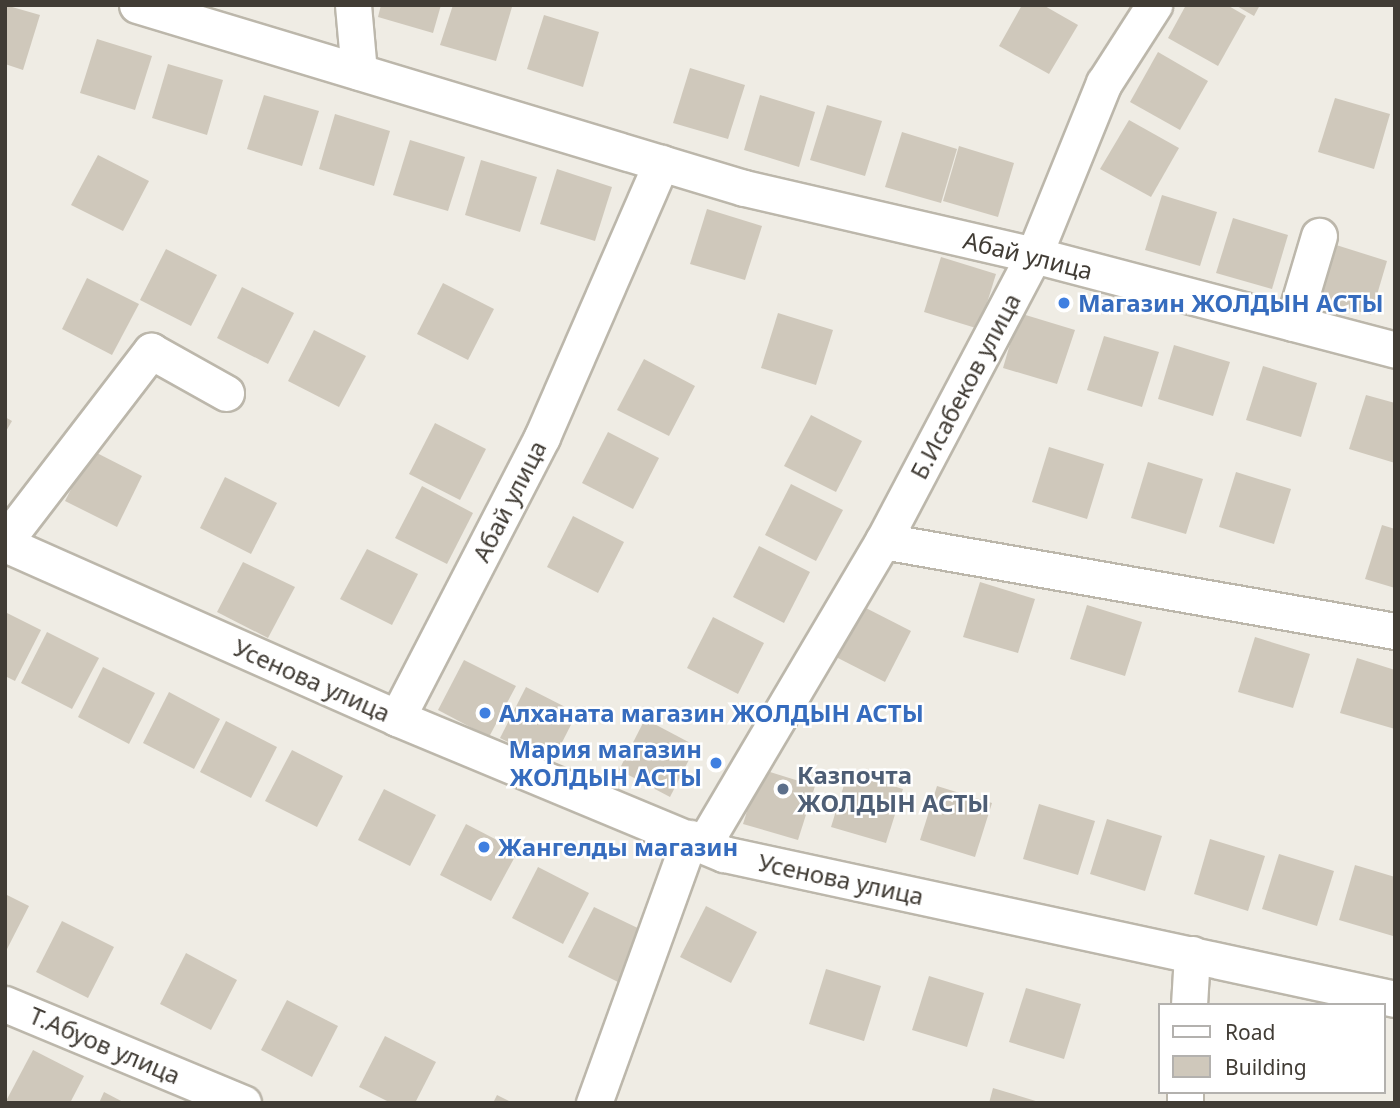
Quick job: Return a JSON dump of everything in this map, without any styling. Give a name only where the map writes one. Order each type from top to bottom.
[{"type":"street","name":"Абай улица","points":[[137,5],[744,188],[1034,255],[1395,349]]},
{"type":"street","points":[[353,5],[359,72]]},
{"type":"street","name":"Б.Исабеков улица","points":[[594,1103],[696,842],[883,541],[1034,255],[1104,83],[1154,5]]},
{"type":"street","name":"Абай улица","points":[[397,718],[542,437],[661,163]]},
{"type":"street","points":[[1293,323],[1319,236]]},
{"type":"street","points":[[5,542],[150,351],[226,393]]},
{"type":"street","points":[[883,541],[1395,631]]},
{"type":"street","name":"Усенова улица","points":[[5,542],[397,718],[724,854],[1395,999]]},
{"type":"street","points":[[1189,1003],[1192,954]]},
{"type":"street","name":"Т.Абуов улица","points":[[5,1004],[243,1103]]},
{"type":"building","points":[[5,5],[40,15],[23,70],[5,64]]},
{"type":"building","points":[[381,5],[441,5],[433,33],[378,17]]},
{"type":"building","points":[[453,5],[512,7],[496,61],[440,45]]},
{"type":"building","points":[[1022,5],[1043,5],[1078,25],[1049,74],[999,46]]},
{"type":"building","points":[[1186,5],[1227,5],[1246,16],[1218,66],[1168,38]]},
{"type":"building","points":[[1235,5],[1260,5],[1254,16]]},
{"type":"building","points":[[544,15],[599,32],[583,87],[527,69]]},
{"type":"building","points":[[97,39],[152,56],[135,110],[80,93]]},
{"type":"building","points":[[1158,52],[1208,81],[1180,130],[1130,102]]},
{"type":"building","points":[[168,64],[223,80],[207,135],[152,118]]},
{"type":"building","points":[[690,68],[745,85],[728,139],[673,123]]},
{"type":"building","points":[[264,95],[319,111],[302,166],[247,149]]},
{"type":"building","points":[[760,95],[815,112],[799,167],[744,150]]},
{"type":"building","points":[[1335,98],[1390,114],[1374,169],[1318,152]]},
{"type":"building","points":[[827,105],[882,121],[865,176],[810,160]]},
{"type":"building","points":[[335,114],[390,131],[374,186],[319,169]]},
{"type":"building","points":[[1129,120],[1179,148],[1151,197],[1100,169]]},
{"type":"building","points":[[902,132],[957,149],[941,203],[885,187]]},
{"type":"building","points":[[410,140],[465,157],[448,211],[393,195]]},
{"type":"building","points":[[959,146],[1014,163],[998,217],[943,201]]},
{"type":"building","points":[[98,155],[149,181],[123,231],[71,205]]},
{"type":"building","points":[[481,160],[537,177],[520,232],[465,215]]},
{"type":"building","points":[[557,169],[612,187],[595,241],[540,224]]},
{"type":"building","points":[[1162,195],[1217,212],[1200,266],[1145,250]]},
{"type":"building","points":[[707,209],[762,226],[745,280],[690,264]]},
{"type":"building","points":[[1233,218],[1288,235],[1272,289],[1216,273]]},
{"type":"building","points":[[1333,244],[1387,261],[1371,315],[1316,299]]},
{"type":"building","points":[[166,249],[217,275],[191,326],[140,300]]},
{"type":"building","points":[[941,257],[996,274],[979,329],[924,312]]},
{"type":"building","points":[[87,278],[139,304],[112,355],[62,329]]},
{"type":"building","points":[[443,283],[494,309],[468,360],[417,334]]},
{"type":"building","points":[[242,287],[294,313],[268,364],[217,338]]},
{"type":"building","points":[[778,313],[833,330],[816,385],[761,368]]},
{"type":"building","points":[[1019,313],[1075,330],[1057,384],[1003,368]]},
{"type":"building","points":[[314,330],[366,356],[339,407],[288,381]]},
{"type":"building","points":[[1104,336],[1159,352],[1142,407],[1087,390]]},
{"type":"building","points":[[1174,345],[1230,362],[1213,416],[1158,399]]},
{"type":"building","points":[[644,359],[695,386],[669,436],[617,410]]},
{"type":"building","points":[[1263,366],[1317,383],[1301,437],[1246,420]]},
{"type":"building","points":[[1366,395],[1395,403],[1395,463],[1349,449]]},
{"type":"building","points":[[811,415],[862,441],[836,492],[784,466]]},
{"type":"building","points":[[5,417],[12,421],[5,433]]},
{"type":"building","points":[[435,423],[486,449],[460,500],[409,474]]},
{"type":"building","points":[[608,432],[659,458],[633,509],[582,483]]},
{"type":"building","points":[[1049,447],[1104,464],[1087,519],[1032,502]]},
{"type":"building","points":[[91,450],[142,476],[117,527],[65,501]]},
{"type":"building","points":[[1148,462],[1203,479],[1186,534],[1131,518]]},
{"type":"building","points":[[1236,472],[1291,489],[1274,544],[1219,527]]},
{"type":"building","points":[[225,477],[277,503],[251,554],[200,528]]},
{"type":"building","points":[[791,484],[843,510],[816,561],[765,535]]},
{"type":"building","points":[[422,486],[473,513],[447,564],[395,538]]},
{"type":"building","points":[[573,516],[624,542],[598,593],[547,567]]},
{"type":"building","points":[[1382,525],[1395,529],[1395,588],[1365,579]]},
{"type":"building","points":[[759,546],[810,572],[784,623],[733,597]]},
{"type":"building","points":[[367,549],[418,574],[392,625],[340,599]]},
{"type":"building","points":[[243,562],[295,587],[268,638],[217,612]]},
{"type":"building","points":[[980,582],[1035,599],[1018,653],[963,637]]},
{"type":"building","points":[[860,605],[911,631],[885,682],[834,656]]},
{"type":"building","points":[[1087,605],[1142,622],[1125,676],[1070,659]]},
{"type":"building","points":[[5,612],[41,630],[15,681],[5,676]]},
{"type":"building","points":[[713,617],[764,643],[738,694],[687,668]]},
{"type":"building","points":[[47,632],[99,658],[72,709],[21,683]]},
{"type":"building","points":[[1255,637],[1310,654],[1293,708],[1238,692]]},
{"type":"building","points":[[1357,658],[1395,670],[1395,729],[1340,713]]},
{"type":"building","points":[[464,660],[516,686],[489,737],[438,710]]},
{"type":"building","points":[[103,667],[155,693],[129,744],[78,717]]},
{"type":"building","points":[[526,687],[577,713],[551,764],[500,738]]},
{"type":"building","points":[[169,692],[220,719],[194,769],[143,743]]},
{"type":"building","points":[[645,719],[696,746],[670,797],[619,770]]},
{"type":"building","points":[[226,721],[277,747],[251,798],[200,772]]},
{"type":"building","points":[[292,750],[343,776],[317,827],[265,801]]},
{"type":"building","points":[[760,769],[815,786],[798,840],[743,824]]},
{"type":"building","points":[[848,772],[903,789],[886,843],[831,827]]},
{"type":"building","points":[[937,786],[992,803],[975,857],[920,840]]},
{"type":"building","points":[[384,789],[436,815],[410,866],[358,840]]},
{"type":"building","points":[[1039,804],[1095,821],[1078,875],[1023,859]]},
{"type":"building","points":[[1107,819],[1162,836],[1145,891],[1090,874]]},
{"type":"building","points":[[466,824],[518,851],[491,901],[440,875]]},
{"type":"building","points":[[1210,839],[1265,856],[1248,911],[1194,894]]},
{"type":"building","points":[[1279,854],[1334,871],[1317,926],[1262,909]]},
{"type":"building","points":[[1355,865],[1395,877],[1393,936],[1339,920]]},
{"type":"building","points":[[538,867],[589,893],[563,944],[512,918]]},
{"type":"building","points":[[5,894],[29,906],[5,953]]},
{"type":"building","points":[[706,906],[757,932],[731,983],[680,957]]},
{"type":"building","points":[[594,907],[646,932],[620,983],[568,957]]},
{"type":"building","points":[[62,921],[114,947],[88,998],[36,972]]},
{"type":"building","points":[[186,953],[237,980],[211,1030],[160,1004]]},
{"type":"building","points":[[826,969],[881,986],[864,1041],[809,1024]]},
{"type":"building","points":[[929,976],[984,993],[967,1047],[912,1030]]},
{"type":"building","points":[[1026,988],[1081,1004],[1064,1059],[1009,1042]]},
{"type":"building","points":[[287,1000],[338,1026],[312,1077],[261,1050]]},
{"type":"building","points":[[385,1036],[436,1062],[415,1103],[391,1103],[359,1087]]},
{"type":"building","points":[[33,1050],[84,1076],[70,1103],[6,1101]]},
{"type":"building","points":[[993,1088],[1039,1102],[1039,1103],[989,1103]]},
{"type":"building","points":[[104,1092],[125,1103],[99,1103]]},
{"type":"building","points":[[497,1095],[513,1103],[493,1103]]},
{"type":"place","name":"Магазин ЖОЛДЫН АСТЫ","points":[[1064,303]]},
{"type":"place","name":"Алханата магазин ЖОЛДЫН АСТЫ","points":[[485,713]]},
{"type":"place","name":"Мария магазин ЖОЛДЫН АСТЫ","points":[[716,763]]},
{"type":"place","name":"Казпочта ЖОЛДЫН АСТЫ","points":[[783,789]]},
{"type":"place","name":"Жангелды магазин","points":[[484,847]]}]
